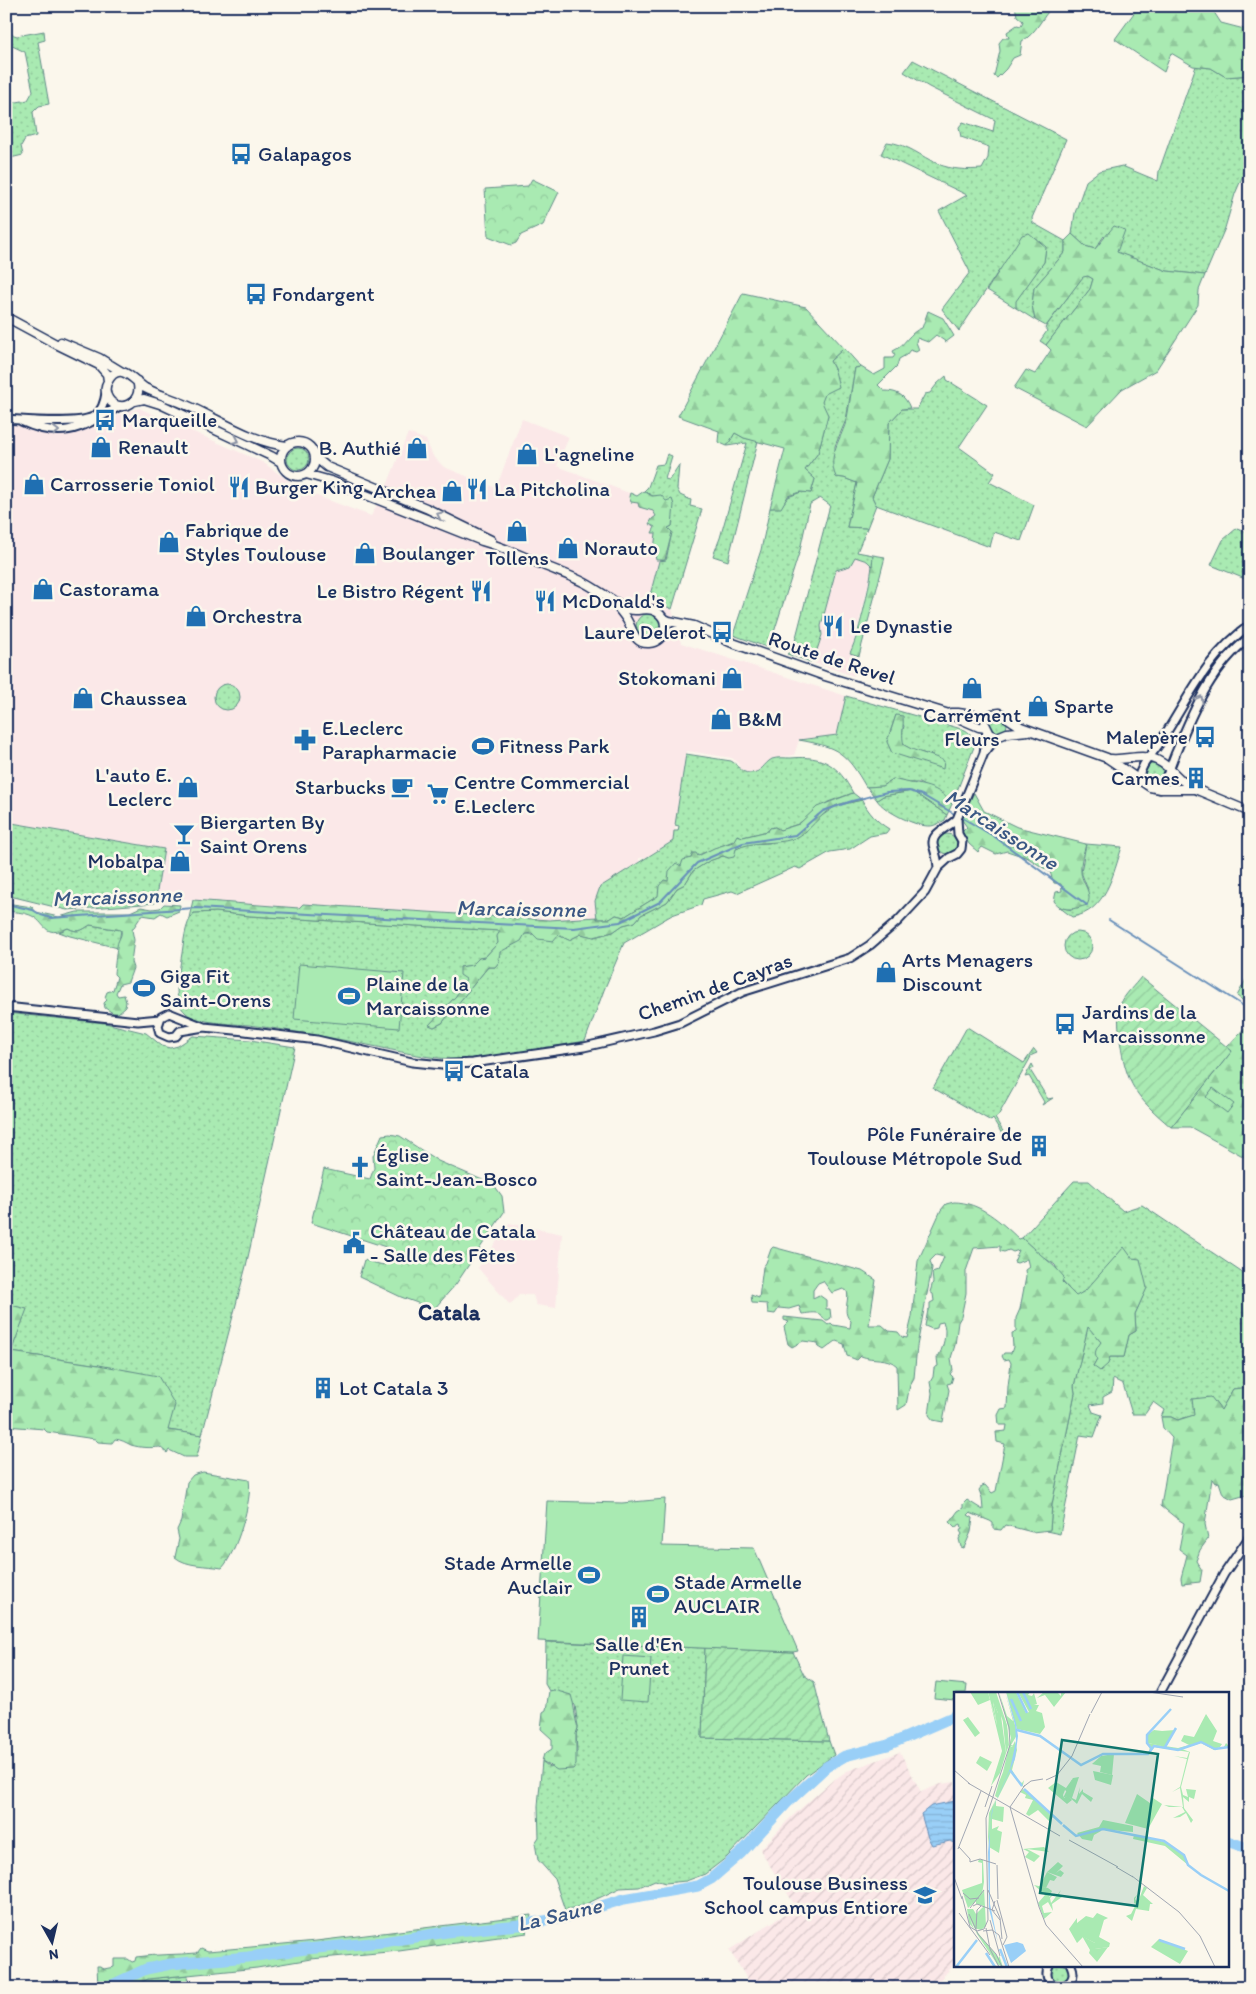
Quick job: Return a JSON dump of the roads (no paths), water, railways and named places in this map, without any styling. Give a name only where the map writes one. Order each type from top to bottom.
[{"type":"main road","points":[[6,317],[46,337],[91,354],[122,372],[131,375],[150,390],[189,405],[262,441],[287,446]]},
{"type":"main road","points":[[46,337],[56,344],[99,365],[107,374],[106,393],[110,400],[120,406],[144,399],[160,404],[281,462]]},
{"type":"main road","points":[[108,381],[114,375],[122,372]]},
{"type":"main road","points":[[134,401],[139,391],[137,381]]},
{"type":"main road","points":[[315,458],[313,467],[306,474],[300,476],[292,475],[285,470],[281,462],[281,456],[287,446],[296,442],[306,444],[311,449],[315,458],[327,467],[426,508],[484,536],[498,546]]},
{"type":"main road","points":[[306,474],[331,481],[498,546],[584,582],[628,609],[652,609],[663,618],[665,627],[662,635],[655,641],[643,642],[634,636],[631,627],[611,599]]},
{"type":"main road","points":[[631,627],[632,619],[640,610]]},
{"type":"main road","name":"Route de Revel","points":[[663,618],[669,622],[688,624],[733,643],[825,676],[949,714],[986,730],[997,737],[1007,732],[1032,731]]},
{"type":"main road","name":"Route de Revel","points":[[662,635],[688,630],[705,631]]},
{"type":"main road","name":"Route de Revel","points":[[949,714],[958,713],[987,718],[996,713],[1004,714],[1015,724],[1106,758],[1150,787],[1160,789],[1195,789]]},
{"type":"main road","points":[[986,730],[987,718]]},
{"type":"main road","points":[[1007,732],[1010,726],[1008,718]]},
{"type":"main road","name":"Route de Revel","points":[[1106,758],[1128,760],[1147,758],[1160,761],[1170,767],[1178,777],[1195,789],[1250,812]]},
{"type":"street","points":[[6,419],[70,421],[91,417],[97,414],[102,407],[106,393]]},
{"type":"street","points":[[18,420],[44,430],[62,431],[84,425],[120,406]]},
{"type":"street","points":[[1138,780],[1147,758],[1159,744],[1209,663],[1225,646],[1250,625]]},
{"type":"street","points":[[1160,789],[1197,704],[1208,684],[1226,660],[1250,637]]},
{"type":"street","name":"Chemin de Cayras","points":[[204,1027],[317,1040],[432,1065],[473,1063],[584,1047],[680,1023],[742,992],[850,958],[882,936],[925,892],[938,868],[949,858],[958,854],[961,849],[962,841],[958,834],[957,820],[984,753],[986,730]]},
{"type":"street","name":"Chemin de Cayras","points":[[984,753],[997,737]]},
{"type":"street","points":[[938,868],[936,853],[933,847],[934,838],[939,832],[957,820]]},
{"type":"street","points":[[945,829],[952,830],[958,834]]},
{"type":"street","points":[[936,853],[943,858],[949,858]]},
{"type":"street","points":[[6,1008],[138,1021],[160,1019],[169,1014],[204,1027]]},
{"type":"street","points":[[180,1018],[182,1025],[180,1031]]},
{"type":"street","points":[[160,1019],[158,1026],[160,1033]]},
{"type":"street","points":[[138,1021],[166,1036],[172,1037],[180,1031],[204,1027]]},
{"type":"street","points":[[1161,1692],[1224,1574],[1250,1536]]},
{"type":"street","points":[[1049,1966],[1047,1976],[1051,1985],[1063,1987],[1072,1980],[1071,1966]]},
{"type":"water","points":[[954,1801],[954,1843],[950,1841],[932,1845],[921,1814],[931,1806]]},
{"type":"waterway","name":"Marcaissonne","points":[[6,904],[33,910],[51,918],[195,908],[574,928],[620,922],[660,902],[697,863],[743,843],[795,835],[823,811],[852,801],[887,792],[909,791],[922,795],[956,815]]},
{"type":"waterway","name":"Marcaissonne","points":[[961,817],[995,837],[1087,905]]},
{"type":"waterway","name":"Marcaissonne","points":[[1109,920],[1250,1010]]},
{"type":"waterway","name":"La Saune","points":[[111,1988],[112,1985],[146,1969],[171,1964],[383,1942],[447,1932],[519,1925],[563,1918],[624,1899],[698,1886],[711,1879],[741,1853],[787,1803],[826,1767],[845,1756],[888,1745],[954,1716]]},
{"type":"waterway","name":"La Saune","points":[[1228,1841],[1250,1849]]},
{"type":"place","name":"Galapagos","points":[[241,154]]},
{"type":"place","name":"Fondargent","points":[[256,294]]},
{"type":"place","name":"Marqueille","points":[[105,420]]},
{"type":"place","name":"Renault","points":[[101,447]]},
{"type":"place","name":"B. Authié","points":[[417,448]]},
{"type":"place","name":"L'agneline","points":[[527,454]]},
{"type":"place","name":"Carrosserie Toniol","points":[[34,484]]},
{"type":"place","name":"Burger King","points":[[239,487]]},
{"type":"place","name":"La Pitcholina","points":[[477,489]]},
{"type":"place","name":"Archea","points":[[452,491]]},
{"type":"place","name":"Tollens","points":[[517,531]]},
{"type":"place","name":"Fabrique de Styles Toulouse","points":[[169,542]]},
{"type":"place","name":"Norauto","points":[[568,548]]},
{"type":"place","name":"Boulanger","points":[[365,553]]},
{"type":"place","name":"Castorama","points":[[43,589]]},
{"type":"place","name":"Le Bistro Régent","points":[[481,591]]},
{"type":"place","name":"McDonald's","points":[[545,601]]},
{"type":"place","name":"Orchestra","points":[[196,616]]},
{"type":"place","name":"Le Dynastie","points":[[833,626]]},
{"type":"place","name":"Laure Delerot","points":[[722,632]]},
{"type":"place","name":"Stokomani","points":[[732,678]]},
{"type":"place","name":"Carrément Fleurs","points":[[972,688]]},
{"type":"place","name":"Chaussea","points":[[83,698]]},
{"type":"place","name":"Sparte","points":[[1038,706]]},
{"type":"place","name":"B&M","points":[[721,719]]},
{"type":"place","name":"Malepère","points":[[1205,737]]},
{"type":"place","name":"E.Leclerc Parapharmacie","points":[[305,740]]},
{"type":"place","name":"Fitness Park","points":[[483,746]]},
{"type":"place","name":"Carmes","points":[[1196,778]]},
{"type":"place","name":"L'auto E. Leclerc","points":[[188,787]]},
{"type":"place","name":"Starbucks","points":[[402,787]]},
{"type":"place","name":"Centre Commercial E.Leclerc","points":[[438,794]]},
{"type":"place","name":"Biergarten By Saint Orens","points":[[184,834]]},
{"type":"place","name":"Mobalpa","points":[[180,861]]},
{"type":"place","name":"Arts Menagers Discount","points":[[886,972]]},
{"type":"place","name":"Giga Fit Saint-Orens","points":[[144,988]]},
{"type":"place","name":"Plaine de la Marcaissonne","points":[[349,996]]},
{"type":"place","name":"Jardins de la Marcaissonne","points":[[1065,1024]]},
{"type":"place","name":"Catala","points":[[454,1071]]},
{"type":"place","name":"Pôle Funéraire de Toulouse Métropole Sud","points":[[1039,1146]]},
{"type":"place","name":"Église Saint-Jean-Bosco","points":[[360,1167]]},
{"type":"place","name":"Château de Catala - Salle des Fêtes","points":[[354,1243]]},
{"type":"place","name":"Lot Catala 3","points":[[323,1388]]},
{"type":"place","name":"Stade Armelle Auclair","points":[[589,1575]]},
{"type":"place","name":"Stade Armelle AUCLAIR","points":[[658,1594]]},
{"type":"place","name":"Salle d'En Prunet","points":[[639,1617]]},
{"type":"place","name":"Toulouse Business School campus Entiore","points":[[925,1895]]},
{"type":"district","name":"Catala","points":[[449,1312]]}]
